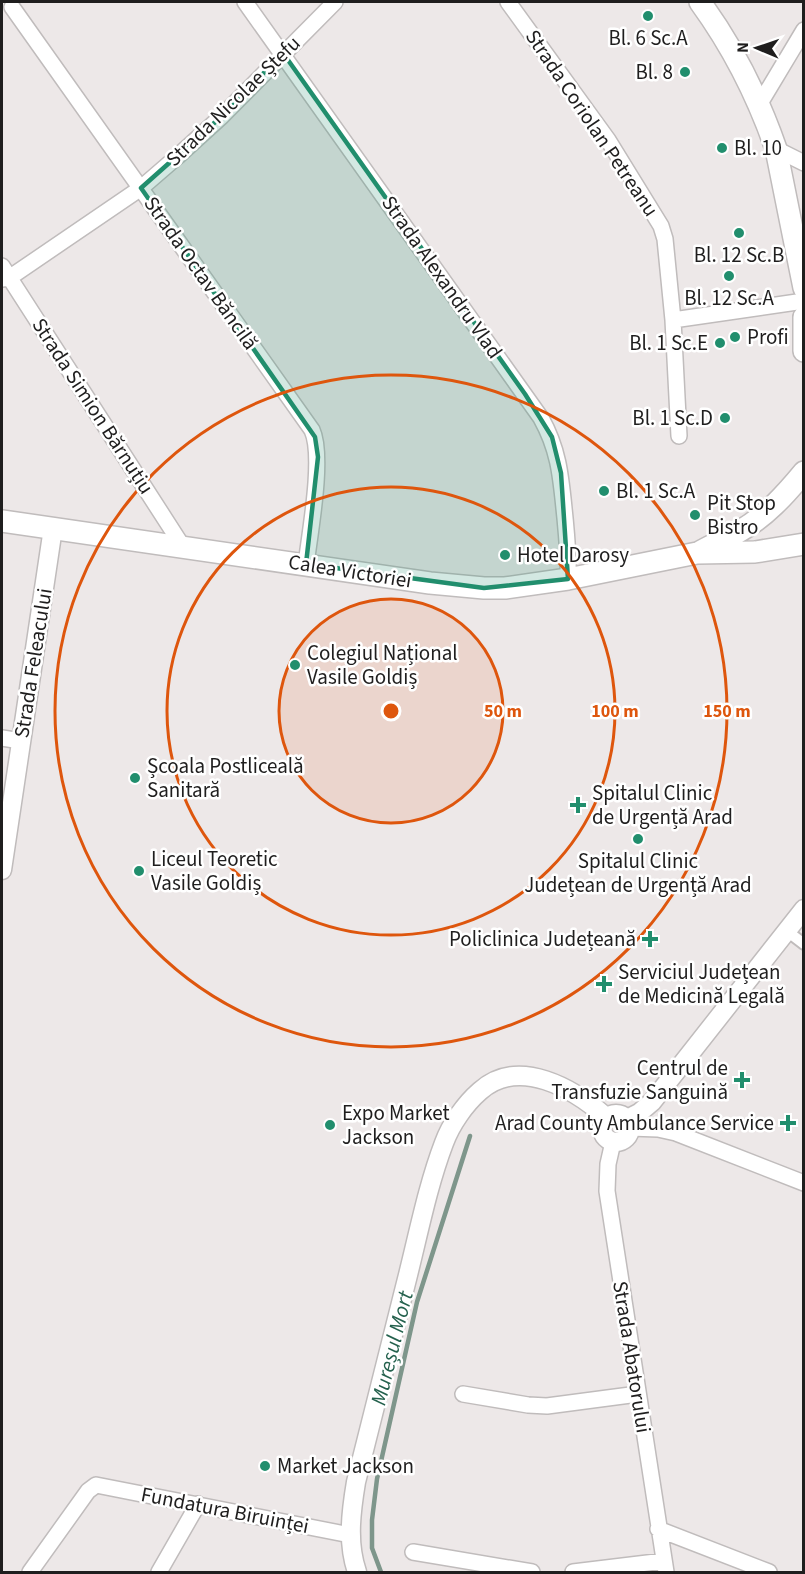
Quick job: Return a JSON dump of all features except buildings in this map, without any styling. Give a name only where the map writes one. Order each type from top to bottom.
[{"type":"main road","points":[[700,2],[727,43],[759,105],[776,149],[804,288]]},
{"type":"main road","points":[[804,317],[804,351]]},
{"type":"main road","name":"Calea Victoriei","points":[[697,553],[742,530],[757,519],[776,504],[804,472]]},
{"type":"main road","name":"Calea Victoriei","points":[[2,521],[484,588],[516,587],[568,579],[697,553],[755,552],[804,544]]},
{"type":"street","name":"Strada Alexandru Vlad","points":[[245,2],[525,394],[552,437],[561,473],[569,563],[568,579]]},
{"type":"street","name":"Strada Nicolae Ștefu","points":[[4,275],[141,188],[222,116],[335,2]]},
{"type":"street","name":"Strada Coriolan Petreanu","points":[[508,2],[608,140],[662,225],[673,320],[679,436]]},
{"type":"street","name":"Strada Octav Băncilă","points":[[11,7],[315,437],[318,457],[306,564]]},
{"type":"street","points":[[759,105],[804,30]]},
{"type":"street","points":[[776,149],[804,163]]},
{"type":"street","name":"Strada Simion Bărnuțiu","points":[[4,275],[183,547]]},
{"type":"street","points":[[673,320],[804,301]]},
{"type":"street","name":"Strada Feleacului","points":[[2,870],[53,528]]},
{"type":"street","points":[[2,738],[21,741]]},
{"type":"street","points":[[804,909],[652,1102],[629,1124],[624,1140],[613,1142],[602,1133],[602,1125],[606,1117],[615,1113],[629,1124],[676,1134],[804,1183]]},
{"type":"street","points":[[787,931],[804,944]]},
{"type":"street","points":[[357,1572],[350,1535],[351,1509],[422,1221],[444,1142],[453,1125],[466,1105],[481,1090],[495,1081],[511,1076],[538,1078],[563,1087],[587,1101],[606,1117]]},
{"type":"street","name":"Strada Abatorului","points":[[613,1142],[608,1164],[607,1191],[665,1567]]},
{"type":"street","points":[[463,1394],[547,1406],[638,1394]]},
{"type":"street","name":"Fundatura Biruinței","points":[[30,1572],[92,1486],[100,1485],[350,1535]]},
{"type":"street","points":[[159,1572],[198,1504]]},
{"type":"street","points":[[658,1529],[769,1572]]},
{"type":"street","points":[[413,1552],[532,1572]]},
{"type":"street","points":[[573,1572],[665,1567]]},
{"type":"highlighted area","points":[[283,53],[525,394],[552,437],[561,473],[568,579],[484,588],[306,564],[318,457],[315,437],[141,188],[222,116]]},
{"type":"waterway","name":"Mureșul Mort","points":[[381,1572],[372,1548],[372,1520],[377,1479],[417,1302],[470,1136]]},
{"type":"place","name":"Bl. 6 Sc.A","points":[[648,16]]},
{"type":"place","name":"Bl. 8","points":[[685,72]]},
{"type":"place","name":"Bl. 10","points":[[722,148]]},
{"type":"place","name":"Bl. 12 Sc.B","points":[[739,233]]},
{"type":"place","name":"Bl. 12 Sc.A","points":[[729,276]]},
{"type":"place","name":"Profi","points":[[735,337]]},
{"type":"place","name":"Bl. 1 Sc.E","points":[[720,343]]},
{"type":"place","name":"Bl. 1 Sc.D","points":[[725,418]]},
{"type":"place","name":"Bl. 1 Sc.A","points":[[604,491]]},
{"type":"place","name":"Pit Stop Bistro","points":[[695,515]]},
{"type":"place","name":"Hotel Darosy","points":[[505,555]]},
{"type":"place","name":"Colegiul Național Vasile Goldiș","points":[[295,665]]},
{"type":"place","name":"Școala Postliceală Sanitară","points":[[135,778]]},
{"type":"place","name":"Spitalul Clinic de Urgență Arad","points":[[578,805]]},
{"type":"place","name":"Spitalul Clinic Județean de Urgență Arad","points":[[638,839]]},
{"type":"place","name":"Liceul Teoretic Vasile Goldiș","points":[[139,871]]},
{"type":"place","name":"Policlinica Județeană","points":[[650,939]]},
{"type":"place","name":"Serviciul Județean de Medicină Legală","points":[[604,984]]},
{"type":"place","name":"Centrul de Transfuzie Sanguină","points":[[742,1080]]},
{"type":"place","name":"Arad County Ambulance Service","points":[[788,1123]]},
{"type":"place","name":"Expo Market Jackson","points":[[330,1125]]},
{"type":"place","name":"Market Jackson","points":[[265,1466]]}]
